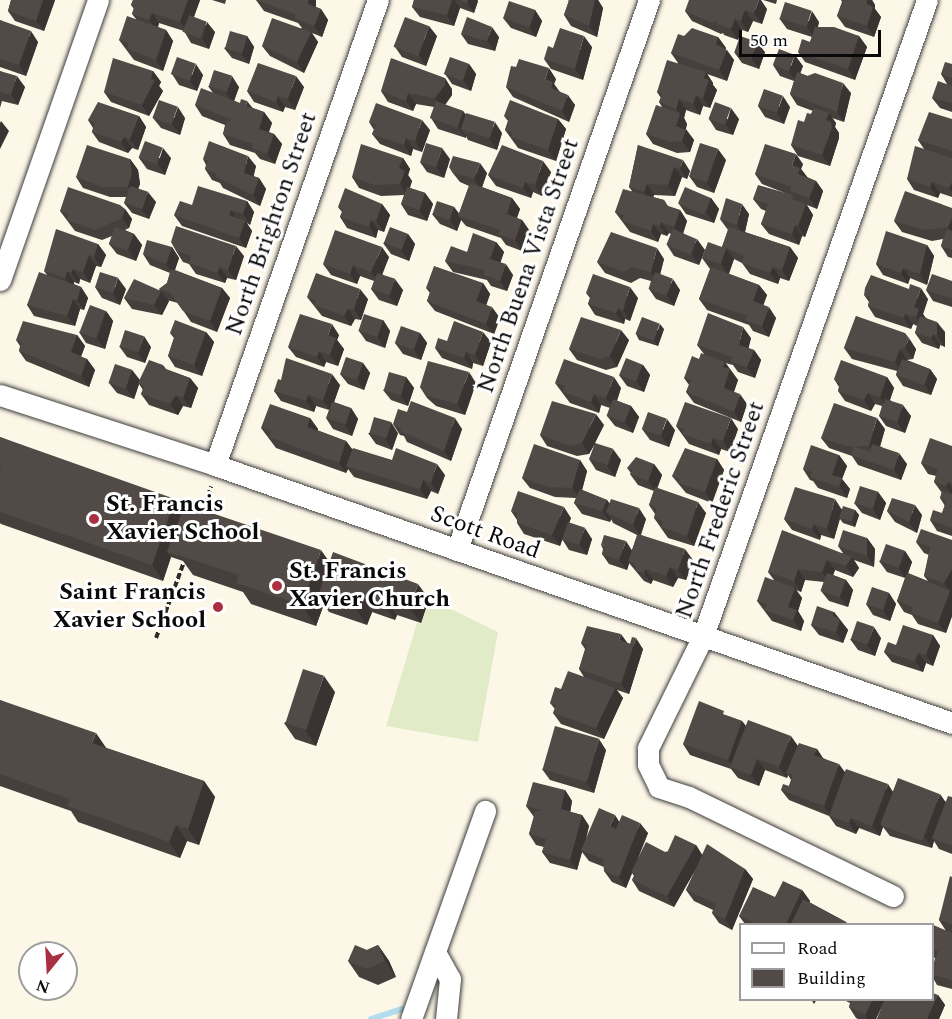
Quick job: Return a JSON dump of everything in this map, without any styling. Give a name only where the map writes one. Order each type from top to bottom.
[{"type":"street","points":[[0,280],[98,0]]},
{"type":"street","name":"North Brighton Street","points":[[215,465],[378,0]]},
{"type":"street","name":"North Buena Vista Street","points":[[457,550],[649,0]]},
{"type":"street","name":"North Frederic Street","points":[[893,896],[689,797],[659,787],[648,764],[648,748],[703,636],[927,0]]},
{"type":"street","name":"Scott Road","points":[[0,395],[215,465],[952,723]]},
{"type":"street","points":[[411,1019],[484,811]]},
{"type":"street","points":[[435,952],[450,979],[446,1019]]},
{"type":"path","points":[[194,517],[202,513],[211,487]]},
{"type":"path","points":[[202,513],[206,521]]},
{"type":"path","points":[[156,639],[184,562]]},
{"type":"green space","points":[[430,599],[498,632],[478,742],[386,726],[417,623],[421,624]]},
{"type":"building","points":[[11,0],[43,0],[36,21],[8,11]]},
{"type":"building","points":[[133,0],[188,0],[180,22],[152,13],[149,20],[132,14]]},
{"type":"building","points":[[256,0],[308,0],[308,4],[321,9],[314,26],[295,19],[295,14]]},
{"type":"building","points":[[414,0],[452,0],[447,15],[412,7]]},
{"type":"building","points":[[569,0],[595,0],[589,26],[564,15]]},
{"type":"building","points":[[689,0],[759,0],[754,13],[745,10],[741,21],[735,19],[731,29],[717,24],[718,20],[713,23],[685,11]]},
{"type":"building","points":[[843,0],[867,0],[867,4],[873,7],[867,26],[837,16]]},
{"type":"building","points":[[509,1],[535,10],[530,27],[503,18]]},
{"type":"building","points":[[785,2],[812,11],[806,27],[780,18]]},
{"type":"building","points":[[189,15],[207,22],[200,39],[183,32]]},
{"type":"building","points":[[127,16],[166,30],[156,60],[127,49],[129,43],[119,40]]},
{"type":"building","points":[[405,17],[429,26],[418,56],[394,47]]},
{"type":"building","points":[[467,17],[492,27],[487,41],[461,34]]},
{"type":"building","points":[[272,18],[311,32],[297,62],[262,46]]},
{"type":"building","points":[[0,20],[31,31],[19,65],[0,59]]},
{"type":"building","points":[[815,27],[834,27],[859,36],[848,69],[798,52],[802,39],[810,42]]},
{"type":"building","points":[[560,28],[584,36],[575,69],[544,59],[548,46],[553,48]]},
{"type":"building","points":[[692,28],[718,37],[716,44],[727,50],[719,70],[671,53],[678,34],[684,36]]},
{"type":"building","points":[[230,31],[247,36],[242,53],[225,48]]},
{"type":"building","points":[[740,36],[757,42],[751,58],[734,52]]},
{"type":"building","points":[[779,49],[795,55],[789,71],[773,65]]},
{"type":"building","points":[[177,57],[196,64],[190,81],[171,74]]},
{"type":"building","points":[[450,57],[469,64],[463,81],[444,74]]},
{"type":"building","points":[[113,58],[153,71],[151,79],[155,80],[142,105],[104,92]]},
{"type":"building","points":[[391,58],[445,78],[445,85],[435,98],[408,93],[406,101],[381,91]]},
{"type":"building","points":[[519,59],[549,68],[545,79],[553,82],[551,88],[568,95],[562,111],[506,87],[511,66],[516,67]]},
{"type":"building","points":[[667,60],[706,72],[704,78],[709,80],[703,98],[696,95],[693,104],[679,99],[676,109],[659,102],[662,94],[657,92]]},
{"type":"building","points":[[945,62],[952,64],[952,78],[941,74]]},
{"type":"building","points":[[258,63],[296,76],[288,99],[278,96],[276,102],[247,91]]},
{"type":"building","points":[[214,70],[232,76],[227,92],[209,86]]},
{"type":"building","points":[[0,71],[17,76],[11,95],[0,92]]},
{"type":"building","points":[[797,72],[807,76],[815,73],[843,83],[837,112],[790,94]]},
{"type":"building","points":[[938,81],[952,86],[952,103],[932,98]]},
{"type":"building","points":[[201,88],[240,103],[241,99],[247,101],[246,106],[264,112],[259,129],[274,134],[267,154],[252,148],[253,144],[223,134],[227,122],[232,120],[195,105]]},
{"type":"building","points":[[764,89],[783,96],[777,113],[758,106]]},
{"type":"building","points":[[159,100],[178,107],[171,125],[153,118]]},
{"type":"building","points":[[510,100],[558,119],[548,150],[511,137],[513,133],[505,130],[509,118],[504,116]]},
{"type":"building","points":[[436,101],[463,111],[457,128],[430,118]]},
{"type":"building","points":[[98,102],[139,116],[130,139],[124,137],[121,142],[92,132],[95,123],[88,120]]},
{"type":"building","points":[[715,102],[731,108],[724,125],[709,119]]},
{"type":"building","points":[[376,103],[422,120],[415,141],[406,138],[404,145],[372,134],[376,125],[369,122]]},
{"type":"building","points":[[656,105],[680,113],[676,126],[686,130],[682,141],[670,142],[646,134]]},
{"type":"building","points":[[814,108],[829,113],[826,120],[831,122],[832,128],[822,155],[791,145],[798,120],[804,122],[807,113],[811,114]]},
{"type":"building","points":[[929,112],[952,119],[952,151],[918,140]]},
{"type":"building","points":[[466,113],[495,122],[490,138],[461,129]]},
{"type":"building","points":[[145,141],[163,148],[156,165],[139,158]]},
{"type":"building","points":[[209,141],[248,156],[244,173],[259,178],[253,195],[205,169],[208,161],[203,159]]},
{"type":"building","points":[[426,143],[442,148],[436,167],[420,162]]},
{"type":"building","points":[[700,143],[718,149],[707,182],[689,176]]},
{"type":"building","points":[[361,144],[403,158],[399,168],[405,171],[400,184],[374,185],[352,177]]},
{"type":"building","points":[[765,144],[796,154],[792,165],[800,168],[798,174],[816,181],[809,198],[790,191],[791,187],[755,174]]},
{"type":"building","points":[[87,145],[130,159],[132,173],[128,187],[102,187],[76,177]]},
{"type":"building","points":[[502,145],[543,161],[535,185],[525,182],[523,188],[488,175]]},
{"type":"building","points":[[638,145],[683,160],[680,169],[674,167],[668,185],[647,184],[644,192],[629,187]]},
{"type":"building","points":[[915,146],[952,158],[952,182],[949,188],[932,182],[930,187],[907,179]]},
{"type":"building","points":[[453,156],[480,163],[474,179],[452,172],[449,167]]},
{"type":"building","points":[[470,183],[512,198],[507,214],[522,220],[515,240],[498,234],[500,230],[458,216]]},
{"type":"building","points":[[758,185],[793,195],[792,199],[806,204],[798,226],[795,225],[792,234],[761,224],[768,204],[753,199]]},
{"type":"building","points":[[130,186],[148,192],[143,209],[124,203]]},
{"type":"building","points":[[198,186],[247,201],[243,214],[231,210],[229,215],[245,221],[239,238],[174,215],[180,201],[192,205]]},
{"type":"building","points":[[68,187],[120,205],[125,209],[122,218],[95,230],[67,220],[69,214],[60,211]]},
{"type":"building","points":[[407,187],[425,193],[420,210],[401,204]]},
{"type":"building","points":[[685,187],[711,198],[704,215],[678,204]]},
{"type":"building","points":[[345,188],[382,204],[376,221],[371,220],[369,227],[340,217],[343,209],[338,207]]},
{"type":"building","points":[[623,189],[664,200],[667,206],[680,210],[674,227],[661,222],[660,226],[653,224],[651,231],[622,221],[624,215],[615,212]]},
{"type":"building","points":[[905,191],[952,208],[952,218],[948,227],[924,230],[894,221]]},
{"type":"building","points":[[726,198],[742,204],[737,225],[720,219]]},
{"type":"building","points":[[437,201],[454,207],[449,220],[432,214]]},
{"type":"building","points":[[176,226],[236,246],[228,270],[220,267],[217,273],[189,263],[191,256],[176,251],[171,242]]},
{"type":"building","points":[[115,227],[134,234],[128,251],[109,244]]},
{"type":"building","points":[[390,227],[408,234],[402,250],[384,243]]},
{"type":"building","points":[[729,227],[790,247],[782,270],[773,267],[770,273],[742,263],[744,256],[726,248],[721,264],[702,258],[708,242],[722,247]]},
{"type":"building","points":[[56,229],[98,244],[94,257],[89,255],[83,272],[73,269],[71,273],[67,271],[65,278],[44,271]]},
{"type":"building","points":[[673,229],[697,239],[690,255],[666,245]]},
{"type":"building","points":[[947,229],[952,231],[952,250],[941,246]]},
{"type":"building","points":[[335,230],[382,247],[371,272],[353,265],[350,274],[323,264]]},
{"type":"building","points":[[886,231],[927,245],[920,274],[903,268],[901,273],[876,264]]},
{"type":"building","points":[[611,232],[657,248],[651,272],[632,267],[624,272],[597,262]]},
{"type":"building","points":[[473,233],[496,242],[490,259],[506,264],[500,281],[484,275],[485,270],[445,261],[451,246],[467,252]]},
{"type":"building","points":[[147,240],[172,247],[166,264],[143,254]]},
{"type":"building","points":[[434,266],[483,283],[476,301],[492,307],[486,324],[427,301],[431,289],[426,288]]},
{"type":"building","points":[[711,267],[759,285],[753,301],[769,307],[762,326],[745,320],[747,316],[699,299]]},
{"type":"building","points":[[171,269],[222,288],[210,321],[183,311],[170,293],[159,289],[167,283]]},
{"type":"building","points":[[39,272],[81,287],[77,300],[73,299],[67,316],[27,305]]},
{"type":"building","points":[[100,272],[118,278],[113,293],[95,287]]},
{"type":"building","points":[[655,272],[673,279],[666,296],[649,289]]},
{"type":"building","points":[[316,273],[360,289],[354,309],[348,309],[344,316],[314,305],[316,301],[307,297]]},
{"type":"building","points":[[377,273],[395,279],[390,295],[372,289]]},
{"type":"building","points":[[593,274],[630,287],[623,310],[618,308],[616,313],[588,304],[591,295],[586,293]]},
{"type":"building","points":[[932,274],[952,281],[952,299],[926,290]]},
{"type":"building","points":[[871,275],[909,289],[910,284],[921,288],[914,307],[919,309],[916,317],[905,314],[904,318],[868,306],[870,297],[864,295]]},
{"type":"building","points":[[134,279],[161,291],[154,305],[124,298]]},
{"type":"building","points":[[90,305],[106,311],[95,338],[80,332]]},
{"type":"building","points":[[708,313],[743,327],[739,345],[754,350],[747,367],[731,362],[732,357],[697,345]]},
{"type":"building","points":[[300,314],[332,324],[328,335],[336,338],[330,355],[319,351],[317,357],[288,347]]},
{"type":"building","points":[[364,314],[383,320],[377,337],[358,331]]},
{"type":"building","points":[[856,316],[905,333],[909,338],[905,348],[900,349],[895,362],[844,348]]},
{"type":"building","points":[[920,316],[937,322],[937,336],[933,334],[931,338],[915,333]]},
{"type":"building","points":[[581,317],[621,330],[610,356],[599,359],[569,349]]},
{"type":"building","points":[[642,317],[660,324],[653,341],[636,334]]},
{"type":"building","points":[[175,320],[206,332],[194,365],[168,356],[175,335],[170,333]]},
{"type":"building","points":[[23,321],[77,335],[71,352],[87,359],[81,376],[19,351],[22,342],[16,340]]},
{"type":"building","points":[[454,321],[483,332],[475,355],[466,352],[464,358],[435,348],[438,338],[447,341]]},
{"type":"building","points":[[401,326],[420,333],[414,350],[395,343]]},
{"type":"building","points":[[125,330],[144,336],[139,352],[120,346]]},
{"type":"building","points":[[701,353],[725,362],[723,367],[730,369],[724,388],[740,394],[734,412],[686,392],[691,380],[684,378],[692,356],[699,359]]},
{"type":"building","points":[[346,357],[363,363],[357,380],[340,374]]},
{"type":"building","points":[[286,358],[332,374],[323,400],[308,395],[306,401],[274,391],[278,379],[281,380]]},
{"type":"building","points":[[626,358],[643,365],[636,381],[619,375]]},
{"type":"building","points":[[564,359],[614,377],[606,398],[594,394],[591,402],[563,392],[565,386],[555,383]]},
{"type":"building","points":[[902,359],[930,369],[924,385],[896,375]]},
{"type":"building","points":[[149,360],[163,365],[162,368],[190,378],[183,398],[176,395],[170,404],[141,394],[144,386],[138,383]]},
{"type":"building","points":[[841,360],[887,377],[880,397],[868,393],[864,400],[838,391],[840,384],[834,379]]},
{"type":"building","points":[[428,361],[469,372],[457,404],[428,396],[420,387]]},
{"type":"building","points":[[115,364],[132,370],[126,389],[108,383]]},
{"type":"building","points":[[389,372],[406,377],[401,395],[384,390]]},
{"type":"building","points":[[613,399],[631,406],[624,423],[607,416]]},
{"type":"building","points":[[885,399],[903,405],[898,422],[879,416]]},
{"type":"building","points":[[411,401],[455,418],[444,451],[400,431],[401,428],[393,424],[398,409],[407,412]]},
{"type":"building","points":[[552,401],[596,414],[582,443],[570,446],[540,435]]},
{"type":"building","points":[[332,402],[351,408],[346,424],[327,418]]},
{"type":"building","points":[[685,402],[731,418],[723,441],[713,438],[711,444],[682,434],[684,429],[676,426]]},
{"type":"building","points":[[834,403],[877,418],[869,446],[846,446],[821,438]]},
{"type":"building","points":[[270,404],[310,418],[307,427],[346,441],[339,463],[269,437],[271,431],[261,428]]},
{"type":"building","points":[[648,412],[667,419],[661,436],[642,429]]},
{"type":"building","points":[[374,417],[391,422],[387,438],[369,433]]},
{"type":"building","name":"St. Francis Xavier School","points":[[0,437],[175,499],[152,565],[0,512]]},
{"type":"building","points":[[930,438],[952,446],[952,483],[948,482],[946,486],[934,482],[938,469],[921,463]]},
{"type":"building","points":[[595,443],[613,449],[608,465],[590,459]]},
{"type":"building","points":[[534,444],[580,460],[572,488],[548,487],[522,478]]},
{"type":"building","points":[[872,444],[899,453],[894,470],[851,455],[854,446],[870,452]]},
{"type":"building","points":[[811,445],[839,455],[832,475],[842,478],[839,487],[810,477],[812,472],[803,469]]},
{"type":"building","points":[[353,448],[392,460],[396,448],[437,464],[431,483],[423,480],[420,489],[346,466]]},
{"type":"building","points":[[685,448],[717,459],[705,492],[678,483],[680,479],[672,476]]},
{"type":"building","points":[[636,457],[654,464],[648,481],[630,474],[632,470],[627,468]]},
{"type":"building","points":[[860,486],[878,492],[873,509],[854,503]]},
{"type":"building","points":[[655,487],[698,502],[687,536],[661,527],[663,521],[654,518],[657,508],[649,505]]},
{"type":"building","points":[[795,487],[835,499],[827,529],[814,524],[812,529],[784,519]]},
{"type":"building","points":[[580,489],[607,500],[602,511],[574,503]]},
{"type":"building","points":[[518,491],[564,507],[552,535],[517,523],[517,513],[511,511]]},
{"type":"building","points":[[942,491],[952,494],[952,528],[930,520],[933,510],[942,513],[946,501],[940,498]]},
{"type":"building","points":[[892,498],[915,505],[909,522],[887,511]]},
{"type":"building","points":[[611,499],[639,508],[633,525],[606,512]]},
{"type":"building","points":[[843,506],[855,510],[852,521],[839,517]]},
{"type":"building","name":"St. Francis Xavier Church","points":[[194,507],[321,550],[302,605],[236,583],[239,575],[178,555]]},
{"type":"building","points":[[183,509],[192,513],[179,556],[167,552]]},
{"type":"building","points":[[568,522],[585,528],[579,545],[562,539]]},
{"type":"building","points":[[921,529],[952,540],[952,569],[944,583],[924,576],[930,547],[916,542]]},
{"type":"building","points":[[782,530],[852,557],[846,566],[827,560],[822,572],[798,569],[794,581],[768,572]]},
{"type":"building","points":[[843,530],[867,538],[867,556],[838,546]]},
{"type":"building","points":[[638,534],[685,549],[678,570],[670,567],[666,576],[645,569],[644,573],[636,571],[635,564],[628,561]]},
{"type":"building","points":[[604,535],[626,541],[619,560],[602,554],[605,546],[601,545]]},
{"type":"building","points":[[886,544],[905,551],[899,568],[880,561]]},
{"type":"building","points":[[333,552],[418,584],[410,608],[386,600],[384,605],[361,596],[356,609],[318,596]]},
{"type":"building","points":[[827,573],[846,580],[839,598],[821,591]]},
{"type":"building","points":[[907,573],[950,591],[938,623],[911,613],[913,607],[897,601]]},
{"type":"building","points":[[765,577],[795,588],[788,607],[797,610],[793,620],[764,610],[767,604],[757,601]]},
{"type":"building","points":[[872,587],[889,593],[883,610],[866,604]]},
{"type":"building","points":[[817,606],[834,612],[833,616],[840,619],[836,632],[811,625]]},
{"type":"building","points":[[857,621],[874,627],[868,645],[851,639]]},
{"type":"building","points":[[903,625],[933,635],[926,655],[918,653],[915,661],[884,652],[888,642],[896,645]]},
{"type":"building","points":[[587,626],[621,634],[619,640],[630,644],[632,637],[636,638],[621,684],[579,669],[587,645],[581,643]]},
{"type":"building","points":[[303,669],[324,676],[306,730],[285,723]]},
{"type":"building","points":[[568,671],[615,688],[596,728],[553,713],[556,705],[550,703],[555,687],[561,689]]},
{"type":"building","points":[[0,700],[96,733],[92,743],[204,781],[188,829],[176,825],[169,842],[67,806],[70,799],[0,774]]},
{"type":"building","points":[[699,701],[742,721],[728,760],[683,744]]},
{"type":"building","points":[[748,720],[791,736],[779,767],[757,759],[751,775],[730,767]]},
{"type":"building","points":[[555,726],[599,739],[587,782],[543,769]]},
{"type":"building","points":[[799,743],[817,749],[814,755],[839,764],[824,806],[781,790],[783,784],[789,786],[793,775],[786,773]]},
{"type":"building","points":[[846,769],[888,784],[872,826],[851,818],[849,823],[829,816]]},
{"type":"building","points":[[898,778],[940,794],[922,841],[880,825]]},
{"type":"building","points":[[533,782],[565,790],[561,809],[582,815],[570,860],[542,852],[546,839],[529,834],[535,812],[541,810],[526,806]]},
{"type":"building","points":[[948,796],[952,797],[952,846],[932,838]]},
{"type":"building","points":[[599,808],[615,815],[610,826],[616,829],[622,815],[640,823],[619,877],[604,871],[603,859],[581,850]]},
{"type":"building","points":[[675,835],[696,845],[667,896],[632,880],[635,874],[631,872],[646,842],[667,853]]},
{"type":"building","points":[[707,844],[745,869],[725,919],[712,913],[716,904],[686,890]]},
{"type":"building","points":[[950,876],[952,877],[952,924],[939,920]]},
{"type":"building","points":[[783,881],[802,890],[786,923],[755,923],[739,916],[753,887],[775,897]]},
{"type":"building","points":[[803,899],[846,922],[845,923],[791,923]]},
{"type":"building","points":[[934,925],[952,933],[952,980],[934,975],[934,964],[938,951],[934,949]]},
{"type":"building","points":[[355,945],[367,950],[378,945],[385,961],[367,969],[348,961]]},
{"type":"building","points":[[934,993],[938,995],[927,1019],[877,1019],[884,1001],[934,1001]]},
{"type":"building","points":[[851,1001],[872,1001],[865,1015],[849,1007]]},
{"type":"waterway","points":[[371,1019],[401,1009]]},
{"type":"place","name":"St. Francis Xavier School","points":[[94,519]]},
{"type":"place","name":"St. Francis Xavier Church","points":[[277,586]]},
{"type":"place","name":"Saint Francis Xavier School","points":[[218,607]]}]
